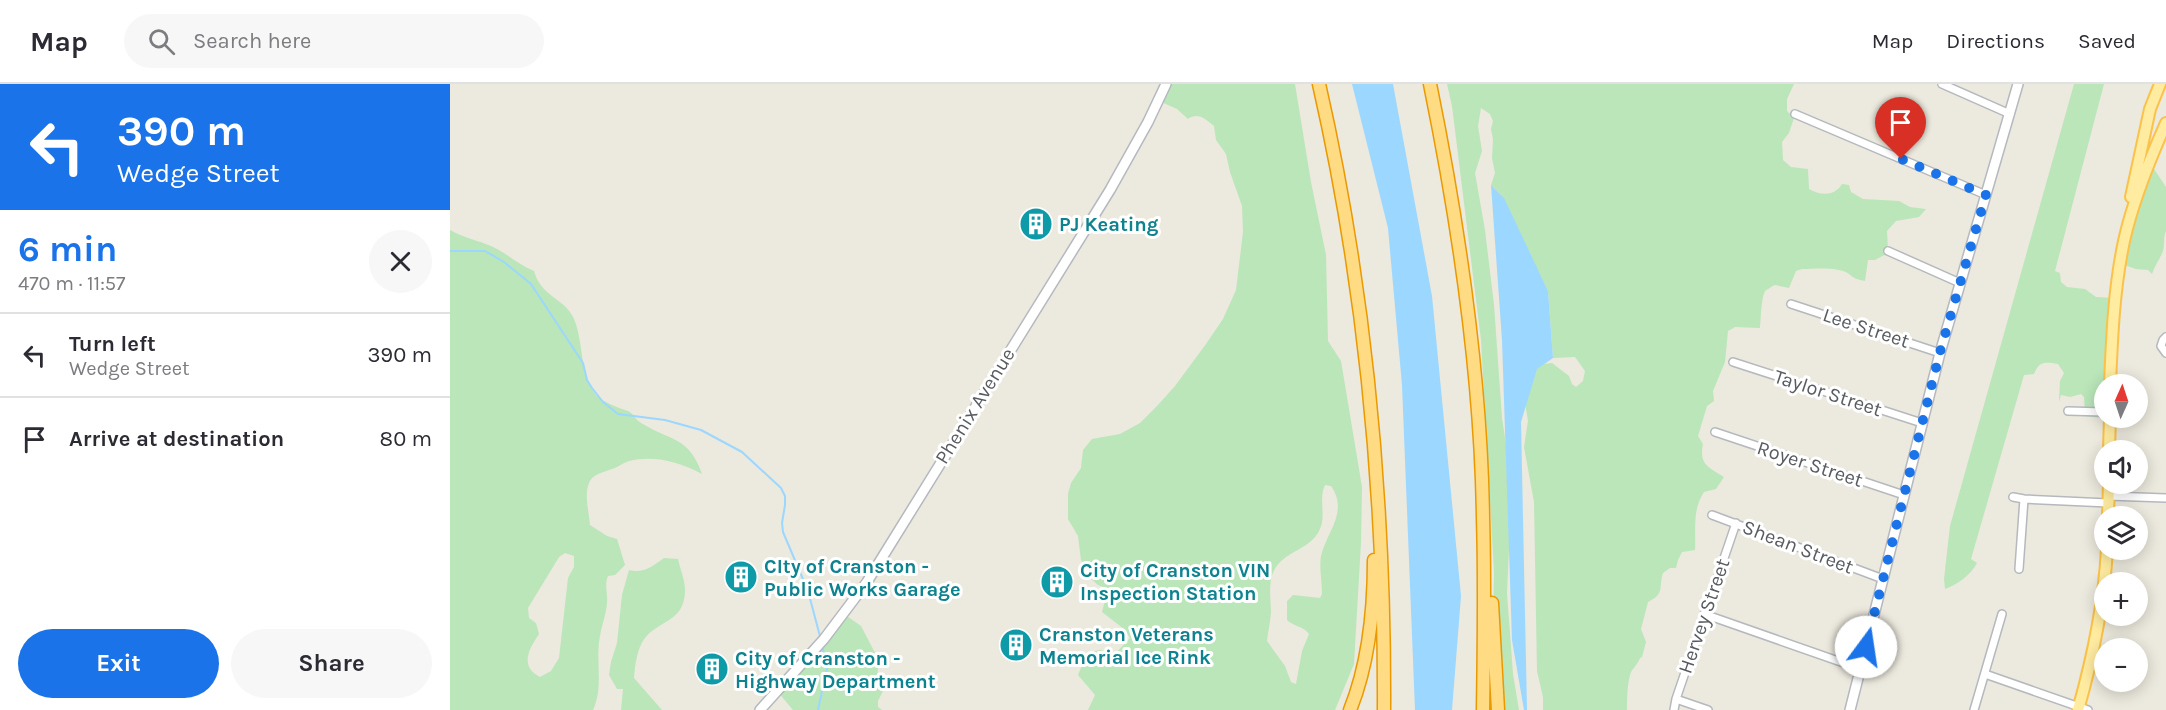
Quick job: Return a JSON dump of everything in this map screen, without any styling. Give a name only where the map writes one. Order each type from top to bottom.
[{"type":"highway","points":[[1319,84],[1355,275],[1368,381],[1377,478],[1383,594],[1384,710]]},
{"type":"highway","points":[[1430,84],[1450,195],[1476,400],[1484,519],[1491,579],[1492,636],[1498,710]]},
{"type":"highway","points":[[1350,710],[1364,662],[1372,611],[1377,478]]},
{"type":"highway","points":[[1483,710],[1484,519]]},
{"type":"main road","name":"Phenix Avenue","points":[[760,710],[824,639],[867,582],[1110,190],[1148,122],[1166,84]]},
{"type":"main road","points":[[1850,710],[1940,352],[2019,84]]},
{"type":"main road","points":[[2111,374],[2115,296],[2129,222],[2131,194],[2150,109],[2160,84]]},
{"type":"main road","points":[[2129,222],[2141,184],[2166,123]]},
{"type":"main road","points":[[2108,494],[2108,506]]},
{"type":"main road","points":[[2082,709],[2096,638],[2106,560]]},
{"type":"street","points":[[1942,84],[2010,114]]},
{"type":"street","points":[[1795,114],[1986,195]]},
{"type":"street","points":[[1888,251],[1960,283]]},
{"type":"street","name":"Lee Street","points":[[1791,304],[1940,352]]},
{"type":"street","points":[[2166,337],[2161,346],[2166,353]]},
{"type":"street","name":"Taylor Street","points":[[1733,362],[1922,423]]},
{"type":"street","points":[[2068,411],[2094,411]]},
{"type":"street","name":"Royer Street","points":[[1715,432],[1904,495]]},
{"type":"street","points":[[2013,496],[2024,499],[2166,498]]},
{"type":"street","points":[[2019,569],[2024,499]]},
{"type":"street","name":"Shean Street","points":[[1712,514],[1883,579]]},
{"type":"street","name":"Hervey Street","points":[[1674,710],[1704,614],[1736,524]]},
{"type":"street","points":[[1704,614],[1861,669]]},
{"type":"street","points":[[1974,710],[2002,614]]},
{"type":"street","points":[[1985,674],[2082,709]]},
{"type":"street","points":[[1676,699],[1708,710]]},
{"type":"green space","points":[[1166,84],[1295,84],[1326,255],[1328,341],[1341,361],[1362,487],[1354,664],[1335,710],[1088,710],[1095,695],[1078,675],[1087,653],[1100,650],[1115,654],[1130,638],[1124,629],[1102,612],[1108,589],[1098,585],[1089,577],[1081,560],[1078,536],[1068,519],[1068,494],[1071,483],[1081,468],[1083,450],[1092,439],[1120,434],[1140,423],[1175,386],[1206,344],[1223,319],[1236,290],[1243,232],[1242,206],[1226,154],[1216,140],[1214,126],[1198,116],[1188,119],[1177,109],[1159,101]],"holes":[[[1325,485],[1331,486],[1338,504],[1335,521],[1321,556],[1322,594],[1320,598],[1293,595],[1287,601],[1287,620],[1309,634],[1302,651],[1296,684],[1291,682],[1285,666],[1267,641],[1271,613],[1271,578],[1276,567],[1286,557],[1305,546],[1319,531],[1322,520],[1323,490]]]},
{"type":"green space","points":[[1447,84],[1794,84],[1787,99],[1787,111],[1794,118],[1789,133],[1782,142],[1783,160],[1791,167],[1808,169],[1809,189],[1827,194],[1836,191],[1842,184],[1849,185],[1851,192],[1863,199],[1899,201],[1910,207],[1926,209],[1919,217],[1896,221],[1887,231],[1888,251],[1890,252],[1875,260],[1868,260],[1865,281],[1833,269],[1796,271],[1789,288],[1775,285],[1764,293],[1760,328],[1735,327],[1728,331],[1725,362],[1713,391],[1714,401],[1707,406],[1698,436],[1703,444],[1703,461],[1724,477],[1716,489],[1704,492],[1700,499],[1695,520],[1695,550],[1682,552],[1676,568],[1670,568],[1663,573],[1659,593],[1648,602],[1641,629],[1646,642],[1642,657],[1630,675],[1627,710],[1543,710],[1543,697],[1537,671],[1534,502],[1524,447],[1528,421],[1521,379],[1543,364],[1552,363],[1569,376],[1576,387],[1583,381],[1585,371],[1575,357],[1553,358],[1548,291],[1501,195],[1491,185],[1495,173],[1492,158],[1493,121],[1490,114],[1481,108],[1478,126],[1482,151],[1475,173],[1494,305],[1502,418],[1512,484],[1507,593],[1513,674],[1519,710],[1498,710],[1493,629],[1494,572],[1481,340],[1452,106]]},
{"type":"green space","points":[[2074,84],[2104,84],[2055,271],[2060,273],[2061,282],[2067,287],[2085,289],[2096,297],[2115,298],[2111,374],[2094,374],[2094,417],[2085,416],[2084,397],[2081,394],[2070,397],[2061,395],[2059,402],[2060,381],[2064,373],[2058,364],[2043,363],[2034,374],[2024,375],[1971,559],[1977,563],[1963,579],[1945,589],[1950,526]]},
{"type":"green space","points":[[2154,169],[2166,187],[2166,231],[2163,251],[2152,274],[2148,270],[2121,264],[2145,176]]},
{"type":"green space","points":[[450,230],[491,246],[534,271],[542,287],[565,306],[574,319],[584,368],[596,395],[630,412],[651,429],[685,446],[697,462],[702,474],[667,461],[638,459],[599,474],[589,483],[587,498],[590,525],[607,536],[617,539],[625,565],[607,579],[607,599],[599,645],[599,683],[593,710],[450,710]],"holes":[[[565,553],[574,556],[574,567],[568,578],[559,658],[551,671],[540,677],[534,673],[528,663],[529,651],[539,634],[536,623],[529,618],[528,608],[559,557]]]},
{"type":"green space","points":[[664,558],[678,559],[685,586],[684,601],[676,615],[651,632],[642,642],[634,678],[662,710],[621,710],[623,689],[617,689],[609,675],[617,643],[622,595],[629,570],[643,570]]},
{"type":"green space","points":[[844,614],[861,626],[874,651],[881,659],[878,675],[883,691],[878,707],[882,710],[793,710],[778,692]]},
{"type":"water","points":[[1352,84],[1393,84],[1432,296],[1461,596],[1452,710],[1415,710],[1402,385],[1388,228]]},
{"type":"water","points":[[1491,185],[1504,198],[1548,291],[1553,358],[1537,369],[1521,422],[1527,710],[1524,710],[1512,640],[1502,340]]},
{"type":"waterway","points":[[450,251],[485,251],[504,262],[531,284],[583,363],[587,380],[592,388],[603,402],[618,414],[665,420],[701,430],[742,452],[781,488],[785,496],[783,532],[808,591],[821,640]]},
{"type":"waterway","points":[[818,710],[827,669],[822,645]]},
{"type":"place","name":"PJ Keating","points":[[1036,224]]},
{"type":"place","name":"CIty of Cranston - Public Works Garage","points":[[741,577]]},
{"type":"place","name":"City of Cranston VIN Inspection Station","points":[[1057,582]]},
{"type":"place","name":"Cranston Veterans Memorial Ice Rink","points":[[1016,645]]},
{"type":"place","name":"City of Cranston - Highway Department","points":[[712,669]]},
{"type":"route","points":[[1866,647],[1940,352],[1986,195],[1901,159]]}]
